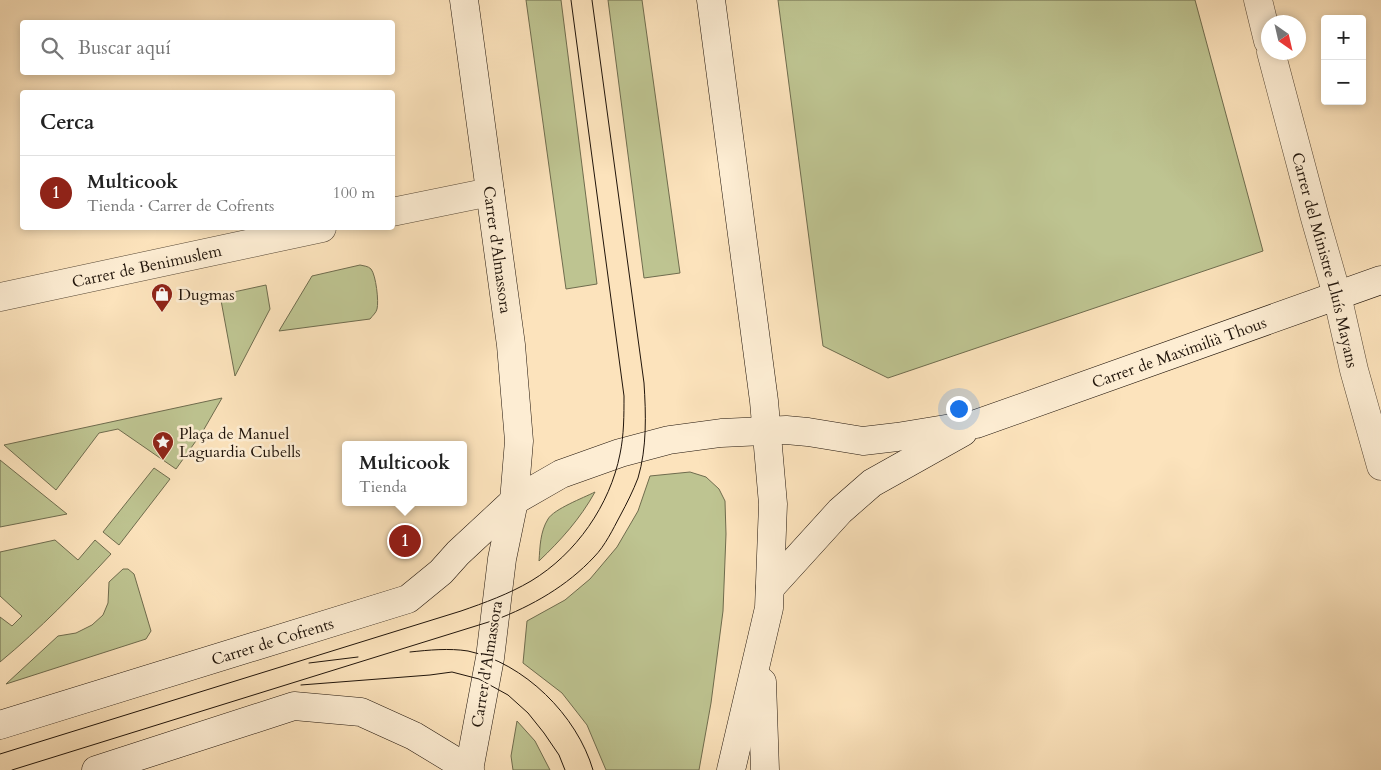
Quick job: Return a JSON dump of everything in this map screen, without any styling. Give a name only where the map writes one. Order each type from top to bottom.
[{"type":"street","name":"Carrer d'Almassora","points":[[464,0],[511,345],[519,441],[514,501],[501,569],[490,658],[469,769]]},
{"type":"street","points":[[711,0],[767,432],[773,504],[768,608],[731,770]]},
{"type":"street","points":[[1258,0],[1262,15]]},
{"type":"street","name":"Carrer del Ministre Lluís Mayans","points":[[1274,60],[1337,295],[1354,370],[1381,466]]},
{"type":"street","points":[[395,211],[490,192]]},
{"type":"street","name":"Carrer de Benimuslem","points":[[0,297],[313,230]]},
{"type":"street","name":"Carrer de Maximilià Thous","points":[[767,432],[786,430],[808,432],[863,441],[976,424],[1381,280]]},
{"type":"street","name":"Carrer de Maximilià Thous","points":[[770,588],[840,511],[872,483],[908,465],[976,424]]},
{"type":"street","points":[[514,501],[561,474],[628,451],[669,440],[721,433],[767,432]]},
{"type":"street","name":"Carrer de Cofrents","points":[[0,725],[408,599],[441,572],[458,553],[514,501]]},
{"type":"street","points":[[761,645],[765,770]]},
{"type":"street","points":[[96,770],[294,706],[361,712],[414,736],[469,769]]},
{"type":"green space","points":[[526,0],[561,0],[597,284],[566,289]]},
{"type":"green space","points":[[608,0],[642,0],[680,273],[644,278]]},
{"type":"green space","points":[[778,0],[1195,0],[1263,251],[888,378],[823,346]]},
{"type":"green space","points":[[360,265],[371,269],[376,282],[377,309],[370,319],[279,331],[312,276]]},
{"type":"green space","points":[[266,285],[270,309],[235,376],[220,295]]},
{"type":"green space","points":[[222,398],[203,431],[176,469],[118,429],[99,433],[56,490],[4,445]]},
{"type":"green space","points":[[0,460],[67,514],[0,527]]},
{"type":"green space","points":[[154,468],[170,479],[119,545],[103,532]]},
{"type":"green space","points":[[690,472],[706,477],[719,489],[725,501],[726,534],[723,611],[711,703],[699,770],[606,770],[587,725],[562,693],[523,663],[527,621],[565,600],[590,579],[617,547],[638,511],[650,476]]},
{"type":"green space","points":[[595,492],[570,529],[539,561],[542,534],[545,524],[551,515]]},
{"type":"green space","points":[[55,540],[78,560],[95,540],[111,554],[57,610],[0,662],[0,617],[12,626],[22,616],[0,596],[0,552]]},
{"type":"green space","points":[[123,569],[128,569],[134,574],[151,631],[146,639],[6,684],[58,636],[76,633],[92,625],[103,615],[108,603],[109,582]]},
{"type":"green space","points":[[517,721],[535,741],[550,770],[513,770],[511,756]]},
{"type":"tram line","points":[[0,754],[461,611],[487,601],[523,586],[547,570],[562,557],[589,526],[608,492],[615,473],[622,440],[624,396],[571,0]]},
{"type":"tram line","points":[[12,770],[495,620],[535,602],[561,586],[584,567],[602,548],[612,532],[638,478],[644,443],[645,407],[644,383],[592,0]]},
{"type":"tram line","points":[[410,652],[446,649],[468,651],[489,657],[528,679],[546,694],[575,730],[593,770]]},
{"type":"tram line","points":[[309,663],[358,657]]},
{"type":"tram line","points":[[301,685],[452,672],[479,679],[508,695],[528,713],[559,755],[565,770]]},
{"type":"place","name":"Dugmas","points":[[162,313]]},
{"type":"place","name":"Plaça de Manuel Laguardia Cubells","points":[[163,461]]},
{"type":"place","name":"Multicook","points":[[405,541]]}]
